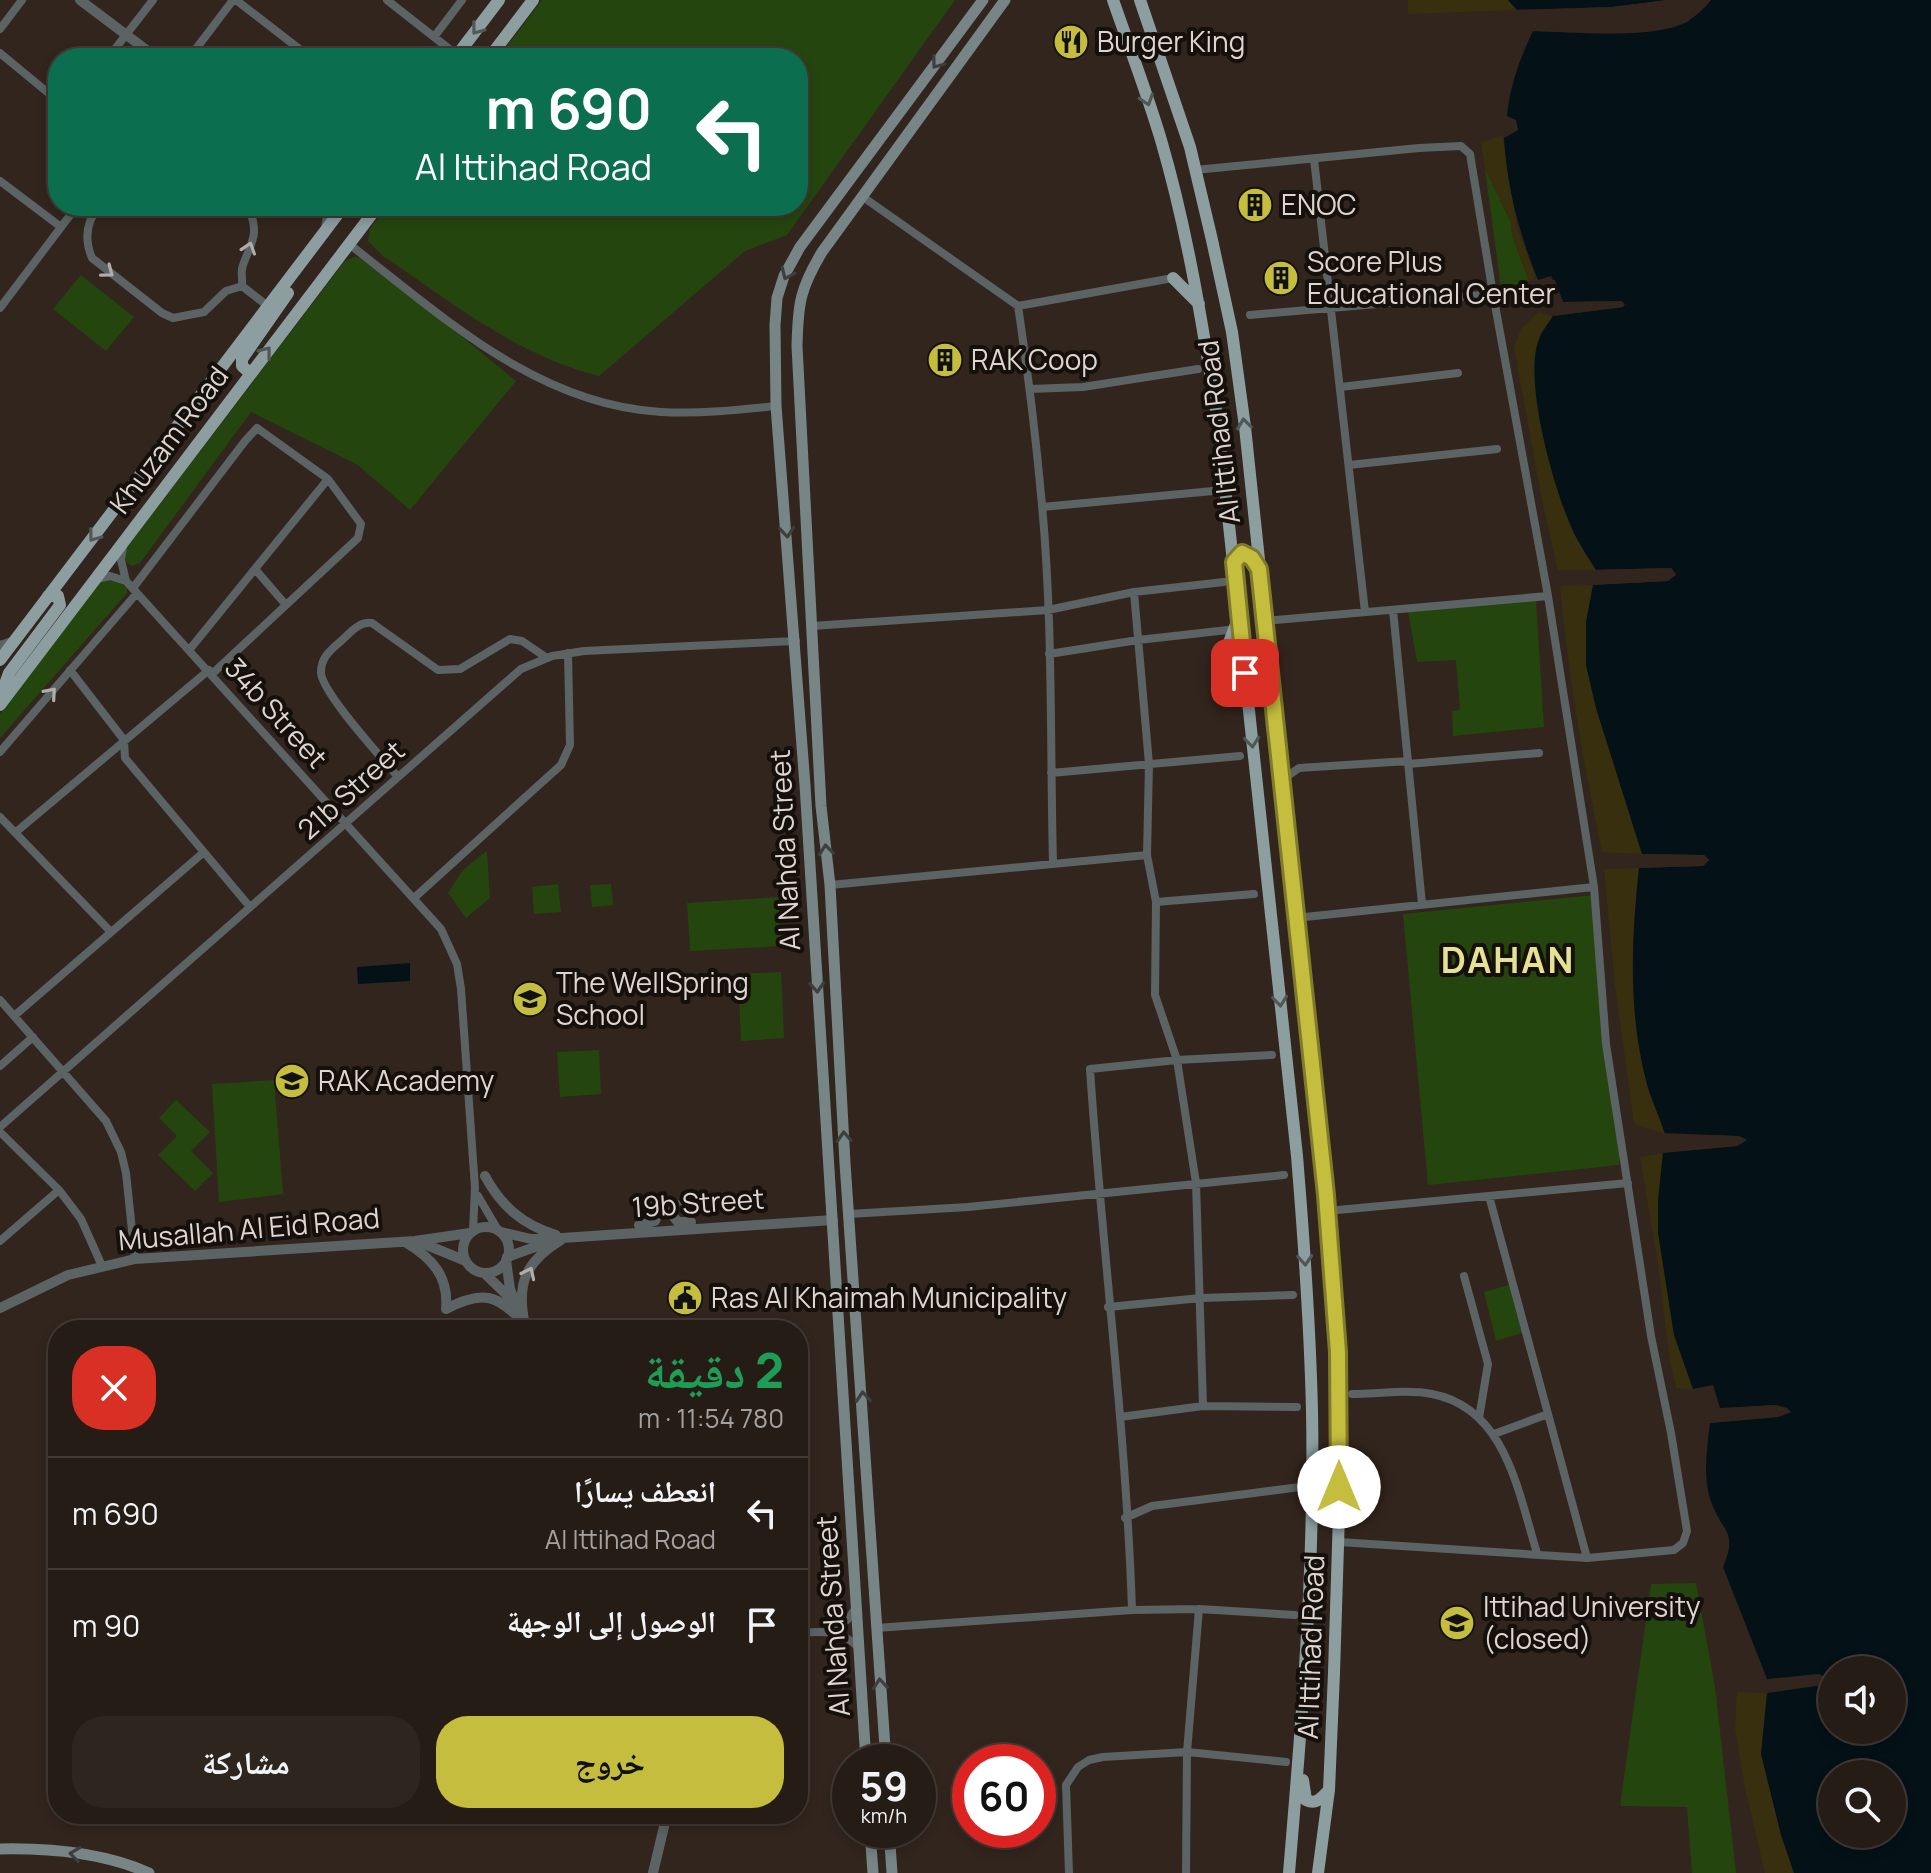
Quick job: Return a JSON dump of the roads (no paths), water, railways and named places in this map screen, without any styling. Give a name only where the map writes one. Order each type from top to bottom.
[{"type":"main road","points":[[463,48],[499,0]]},
{"type":"main road","points":[[513,26],[527,0]]},
{"type":"main road","points":[[496,48],[533,0]]},
{"type":"main road","name":"Al Nahda Street","points":[[865,1744],[796,641],[776,406],[775,325],[777,298],[784,276],[800,247],[983,0]]},
{"type":"main road","name":"Al Nahda Street","points":[[885,1744],[830,885],[821,806],[797,346],[798,302],[806,279],[822,252],[1005,0]]},
{"type":"main road","name":"Al Ittihad Road","points":[[1113,0],[1161,140],[1199,304],[1218,423],[1297,1156],[1312,1413],[1311,1543],[1301,1737],[1289,1873]]},
{"type":"main road","name":"Al Ittihad Road","points":[[1140,0],[1195,170],[1232,332],[1245,427],[1327,1211],[1338,1352],[1339,1542],[1329,1790],[1318,1873]]},
{"type":"main road","name":"Khuzam Road","points":[[0,660],[336,216]]},
{"type":"main road","name":"Khuzam Road","points":[[0,705],[370,216]]},
{"type":"main road","points":[[250,373],[242,366],[242,359],[287,297],[291,278]]},
{"type":"main road","points":[[1173,278],[1199,304]]},
{"type":"main road","points":[[1234,562],[1238,555],[1245,553],[1259,569]]},
{"type":"main road","points":[[0,698],[9,673],[60,605],[58,596],[48,596]]},
{"type":"main road","points":[[1229,635],[1239,617]]},
{"type":"main road","points":[[804,765],[812,761],[816,763],[821,806]]},
{"type":"main road","points":[[844,1412],[854,1432],[860,1435],[866,1432]]},
{"type":"main road","points":[[1301,1737],[1306,1800],[1312,1803],[1318,1801],[1329,1790]]},
{"type":"main road","points":[[871,1848],[873,1873]]},
{"type":"main road","points":[[890,1848],[892,1873]]},
{"type":"main road","points":[[0,1849],[45,1850],[92,1856],[149,1873]]},
{"type":"street","points":[[0,29],[22,0]]},
{"type":"street","points":[[80,0],[144,48]]},
{"type":"street","points":[[116,48],[153,0]]},
{"type":"street","points":[[197,48],[234,0],[298,48]]},
{"type":"street","points":[[387,0],[446,48]]},
{"type":"street","points":[[434,37],[462,0]]},
{"type":"street","points":[[0,53],[48,93]]},
{"type":"street","points":[[1195,170],[1461,146],[1471,159],[1548,596],[1594,887],[1606,1044],[1651,1336],[1687,1531],[1683,1543],[1674,1550],[1587,1558],[1339,1542]]},
{"type":"street","points":[[1314,159],[1365,612]]},
{"type":"street","points":[[0,181],[61,227]]},
{"type":"street","points":[[863,197],[1018,306],[1173,278]]},
{"type":"street","points":[[1,304],[69,216]]},
{"type":"street","points":[[92,216],[87,228],[92,258],[162,313],[177,318],[200,313],[222,293],[242,286]]},
{"type":"street","points":[[242,286],[242,269],[254,237],[250,216]]},
{"type":"street","points":[[326,230],[328,216]]},
{"type":"street","points":[[349,244],[475,340],[521,370],[561,388],[610,403],[658,412],[703,413],[776,406]]},
{"type":"street","points":[[242,286],[269,307]]},
{"type":"street","points":[[1250,315],[1493,294]]},
{"type":"street","points":[[1018,306],[1042,507],[1048,610],[1053,863]]},
{"type":"street","points":[[1030,389],[1083,387],[1198,369]]},
{"type":"street","points":[[1341,387],[1458,373]]},
{"type":"street","points":[[0,752],[70,670],[257,428],[328,479],[361,524],[358,538],[286,605],[16,832]]},
{"type":"street","points":[[1349,465],[1497,449]]},
{"type":"street","points":[[190,649],[328,479]]},
{"type":"street","points":[[1042,507],[1213,491]]},
{"type":"street","points":[[125,539],[121,560],[132,587]]},
{"type":"street","points":[[255,569],[286,605]]},
{"type":"street","points":[[94,579],[110,576],[132,587]]},
{"type":"street","points":[[812,626],[1048,610],[1134,592],[1224,582]]},
{"type":"street","name":"34b Street","points":[[132,587],[441,929],[457,964],[461,989],[475,1188],[472,1232]]},
{"type":"street","points":[[1134,592],[1149,764],[1147,855],[1156,902],[1155,995],[1177,1060],[1196,1183],[1203,1406]]},
{"type":"street","points":[[1264,621],[1548,596]]},
{"type":"street","points":[[1393,610],[1422,904]]},
{"type":"street","points":[[398,777],[329,693],[320,674],[328,652],[359,625],[372,623],[438,670],[460,669],[510,639],[522,641],[547,658]]},
{"type":"street","points":[[1049,654],[1138,640],[1229,635]]},
{"type":"street","points":[[0,645],[16,639]]},
{"type":"street","name":"21b Street","points":[[0,1129],[512,676],[547,658],[568,653],[796,641]]},
{"type":"street","points":[[414,898],[561,765],[567,756],[570,745],[568,653]]},
{"type":"street","points":[[70,670],[124,740],[125,758],[250,907]]},
{"type":"street","points":[[1282,780],[1299,768],[1539,753]]},
{"type":"street","points":[[1051,773],[1240,756]]},
{"type":"street","points":[[0,817],[111,932]]},
{"type":"street","points":[[14,1016],[204,852]]},
{"type":"street","points":[[830,885],[1147,855]]},
{"type":"street","points":[[1295,918],[1594,887]]},
{"type":"street","points":[[1156,902],[1254,894]]},
{"type":"street","points":[[0,1000],[106,1121],[121,1152],[131,1197],[135,1259]]},
{"type":"street","points":[[0,1066],[33,1037]]},
{"type":"street","points":[[1132,1610],[1120,1417],[1098,1194],[1090,1069],[1272,1055]]},
{"type":"street","points":[[0,1129],[59,1190],[81,1219],[102,1266]]},
{"type":"street","points":[[849,1214],[968,1207],[1284,1175]]},
{"type":"street","points":[[485,1176],[494,1192],[514,1213],[538,1229],[566,1237]]},
{"type":"street","points":[[1327,1211],[1628,1183]]},
{"type":"street","name":"34b Street","points":[[475,1188],[485,1211],[500,1231]]},
{"type":"street","points":[[0,1241],[59,1190]]},
{"type":"street","points":[[1489,1196],[1587,1558]]},
{"type":"street","points":[[677,1205],[673,1216],[683,1223],[773,1216],[783,1222]]},
{"type":"street","points":[[590,1234],[605,1228],[649,1225],[657,1216],[652,1206]]},
{"type":"street","name":"19b Street","points":[[500,1231],[531,1239],[833,1220]]},
{"type":"street","points":[[515,1303],[484,1273],[473,1269],[466,1261],[464,1243],[472,1232],[488,1227],[500,1231],[508,1243],[507,1258],[515,1303],[524,1320]]},
{"type":"street","name":"Musallah Al Eid Road","points":[[0,1308],[68,1275],[135,1259],[415,1241],[472,1232]]},
{"type":"street","points":[[526,1320],[521,1295],[528,1270],[537,1257],[566,1237]]},
{"type":"street","name":"19b Street","points":[[507,1258],[566,1237]]},
{"type":"street","points":[[403,1241],[430,1259],[438,1269],[448,1294],[446,1309],[477,1296],[490,1297],[503,1303],[520,1320]]},
{"type":"street","name":"Musallah Al Eid Road","points":[[415,1241],[466,1261]]},
{"type":"street","points":[[484,1273],[497,1270],[507,1258]]},
{"type":"street","points":[[1464,1276],[1488,1364],[1479,1418]]},
{"type":"street","points":[[1108,1307],[1201,1298],[1293,1295]]},
{"type":"street","points":[[1352,1394],[1428,1393],[1447,1397],[1479,1418],[1505,1451],[1537,1553]]},
{"type":"street","points":[[1120,1417],[1203,1406],[1297,1407]]},
{"type":"street","points":[[1494,1434],[1548,1414]]},
{"type":"street","points":[[1125,1518],[1152,1506],[1300,1487]]},
{"type":"street","points":[[827,1631],[847,1620],[856,1608]]},
{"type":"street","points":[[876,1628],[1132,1610],[1199,1609],[1295,1615]]},
{"type":"street","points":[[1186,1873],[1187,1752],[1199,1609]]},
{"type":"street","points":[[808,1632],[827,1631],[848,1638],[859,1648]]},
{"type":"street","points":[[1069,1873],[1066,1785],[1078,1767],[1089,1760],[1187,1752],[1286,1762]]},
{"type":"street","points":[[653,1873],[665,1824]]},
{"type":"place","name":"Burger King","points":[[1071,42]]},
{"type":"place","name":"ENOC","points":[[1255,205]]},
{"type":"place","name":"Score Plus Educational Center","points":[[1281,278]]},
{"type":"place","name":"RAK Coop","points":[[945,360]]},
{"type":"place","name":"The WellSpring School","points":[[530,999]]},
{"type":"place","name":"RAK Academy","points":[[292,1081]]},
{"type":"place","name":"Ras Al Khaimah Municipality","points":[[685,1298]]},
{"type":"place","name":"Ittihad University (closed)","points":[[1457,1623]]},
{"type":"district","name":"DAHAN","points":[[1508,960]]}]
